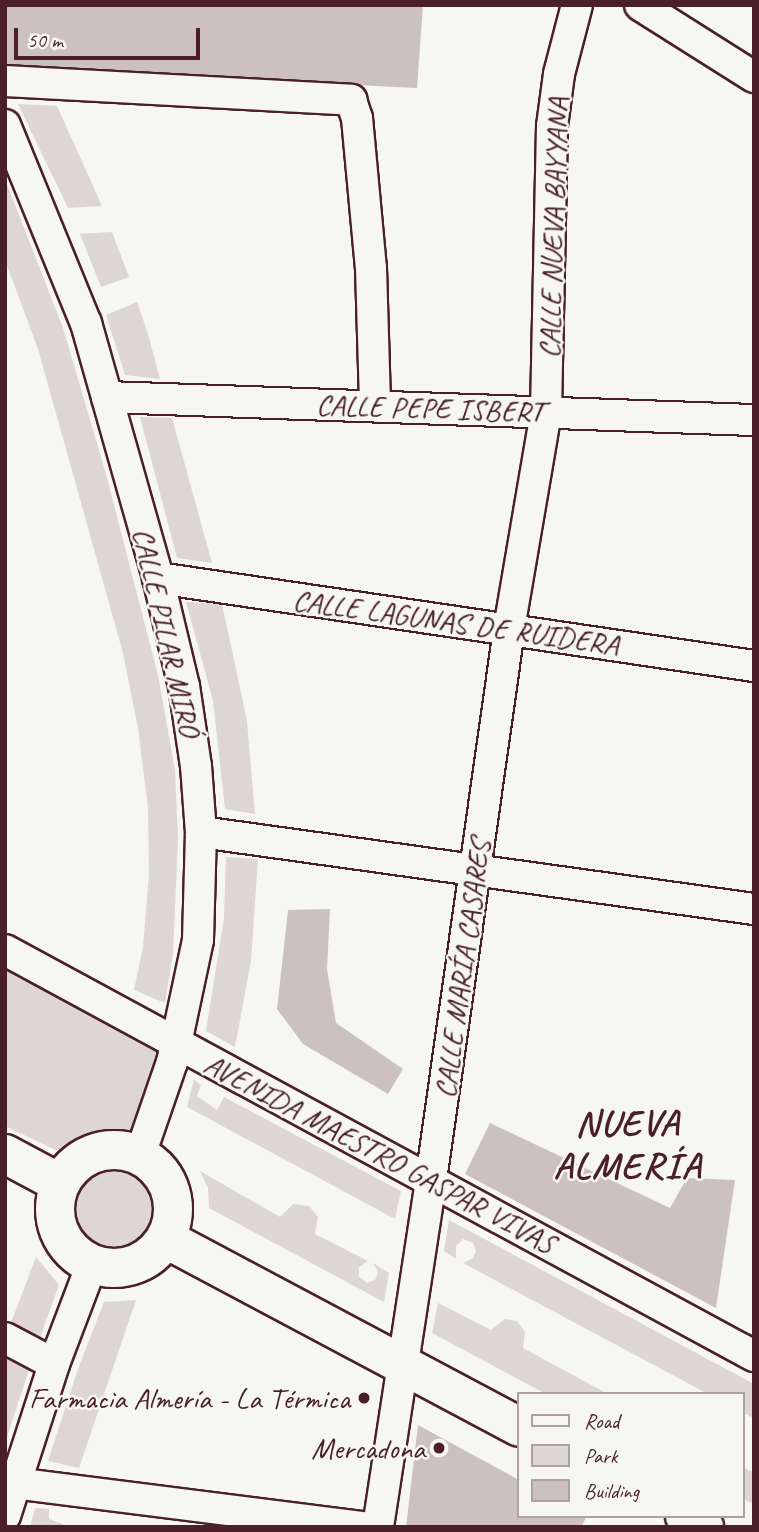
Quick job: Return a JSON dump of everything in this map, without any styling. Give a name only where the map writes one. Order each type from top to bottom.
[{"type":"main road","points":[[115,1149],[140,1155],[160,1172],[171,1197],[172,1214],[166,1239],[150,1256],[136,1265],[123,1269],[92,1264],[69,1246],[60,1234],[54,1208],[59,1183],[70,1168],[98,1152],[115,1149]]},
{"type":"main road","points":[[5,1154],[59,1183]]},
{"type":"main road","points":[[166,1239],[518,1426]]},
{"type":"main road","points":[[688,1518],[704,1527]]},
{"type":"street","name":"CALLE NUEVA BAYYANA","points":[[546,412],[552,126],[559,74],[577,5]]},
{"type":"street","points":[[640,5],[754,77]]},
{"type":"street","points":[[5,81],[351,100],[357,118],[371,268],[375,405]]},
{"type":"street","name":"CALLE PILAR MIRÓ","points":[[5,125],[86,323],[159,578],[184,687],[196,766],[201,832],[198,940],[176,1043],[140,1155]]},
{"type":"street","name":"CALLE PEPE ISBERT","points":[[107,397],[754,420]]},
{"type":"street","name":"CALLE MARÍA CASARES","points":[[378,1527],[477,869],[509,630],[546,412]]},
{"type":"street","name":"CALLE LAGUNAS DE RUIDERA","points":[[159,578],[754,666]]},
{"type":"street","points":[[201,832],[754,909]]},
{"type":"street","name":"AVENIDA MAESTRO GASPAR VIVAS","points":[[5,950],[431,1180],[752,1347]]},
{"type":"street","points":[[5,1516],[9,1481],[92,1264]]},
{"type":"street","points":[[5,1338],[54,1364]]},
{"type":"street","points":[[9,1481],[363,1527]]},
{"type":"green space","points":[[18,104],[57,106],[102,206],[68,208]]},
{"type":"green space","points":[[5,179],[63,328],[106,474],[158,675],[175,770],[178,839],[173,953],[165,1003],[134,990],[143,947],[149,875],[148,808],[138,728],[123,653],[38,349],[5,260]]},
{"type":"green space","points":[[112,232],[129,277],[101,287],[80,234]]},
{"type":"green space","points":[[137,302],[160,379],[125,375],[106,315]]},
{"type":"green space","points":[[140,417],[172,418],[212,563],[177,558]]},
{"type":"green space","points":[[186,602],[222,604],[247,721],[255,814],[225,809],[213,701]]},
{"type":"green space","points":[[226,857],[258,859],[251,961],[235,1047],[206,1031],[224,918]]},
{"type":"green space","points":[[5,968],[160,1054],[135,1136],[127,1139],[100,1138],[64,1154],[5,1126]]},
{"type":"green space","points":[[194,1079],[201,1085],[197,1096],[217,1110],[224,1097],[401,1191],[395,1219],[187,1107]]},
{"type":"green space","points":[[115,1164],[132,1167],[147,1177],[157,1192],[160,1209],[157,1226],[147,1241],[132,1251],[115,1254],[98,1251],[83,1241],[73,1226],[70,1209],[73,1192],[83,1177],[98,1167]]},
{"type":"green space","points":[[200,1171],[280,1217],[293,1204],[309,1206],[318,1217],[315,1234],[368,1261],[359,1267],[359,1277],[367,1283],[375,1280],[378,1272],[373,1263],[389,1273],[384,1302],[209,1208],[208,1188]]},
{"type":"green space","points":[[449,1220],[754,1384],[754,1418],[745,1414],[745,1392],[704,1392],[463,1263],[473,1258],[476,1251],[473,1243],[463,1239],[456,1246],[456,1259],[444,1251]]},
{"type":"green space","points":[[36,1257],[59,1285],[38,1343],[9,1328]]},
{"type":"green space","points":[[136,1300],[79,1468],[48,1461],[78,1369],[104,1302]]},
{"type":"green space","points":[[438,1303],[491,1330],[505,1319],[517,1321],[525,1332],[523,1348],[604,1392],[542,1392],[432,1333]]},
{"type":"green space","points":[[5,1348],[32,1361],[5,1443]]},
{"type":"green space","points":[[745,1468],[754,1473],[754,1504],[745,1500]]},
{"type":"green space","points":[[35,1508],[49,1509],[49,1519],[63,1524],[62,1527],[30,1527]]},
{"type":"building","points":[[5,5],[423,5],[417,88],[5,68]]},
{"type":"building","points":[[330,909],[327,969],[336,1023],[403,1069],[388,1094],[303,1044],[277,1009],[288,910]]},
{"type":"building","points":[[490,1123],[670,1208],[687,1178],[735,1180],[716,1308],[465,1174]]},
{"type":"building","points":[[418,1425],[518,1479],[518,1518],[586,1518],[581,1527],[406,1527]]},
{"type":"place","name":"Farmacia Almería - La Térmica","points":[[364,1398]]},
{"type":"place","name":"Mercadona","points":[[439,1448]]},
{"type":"district","name":"NUEVA ALMERÍA","points":[[628,1146]]}]
